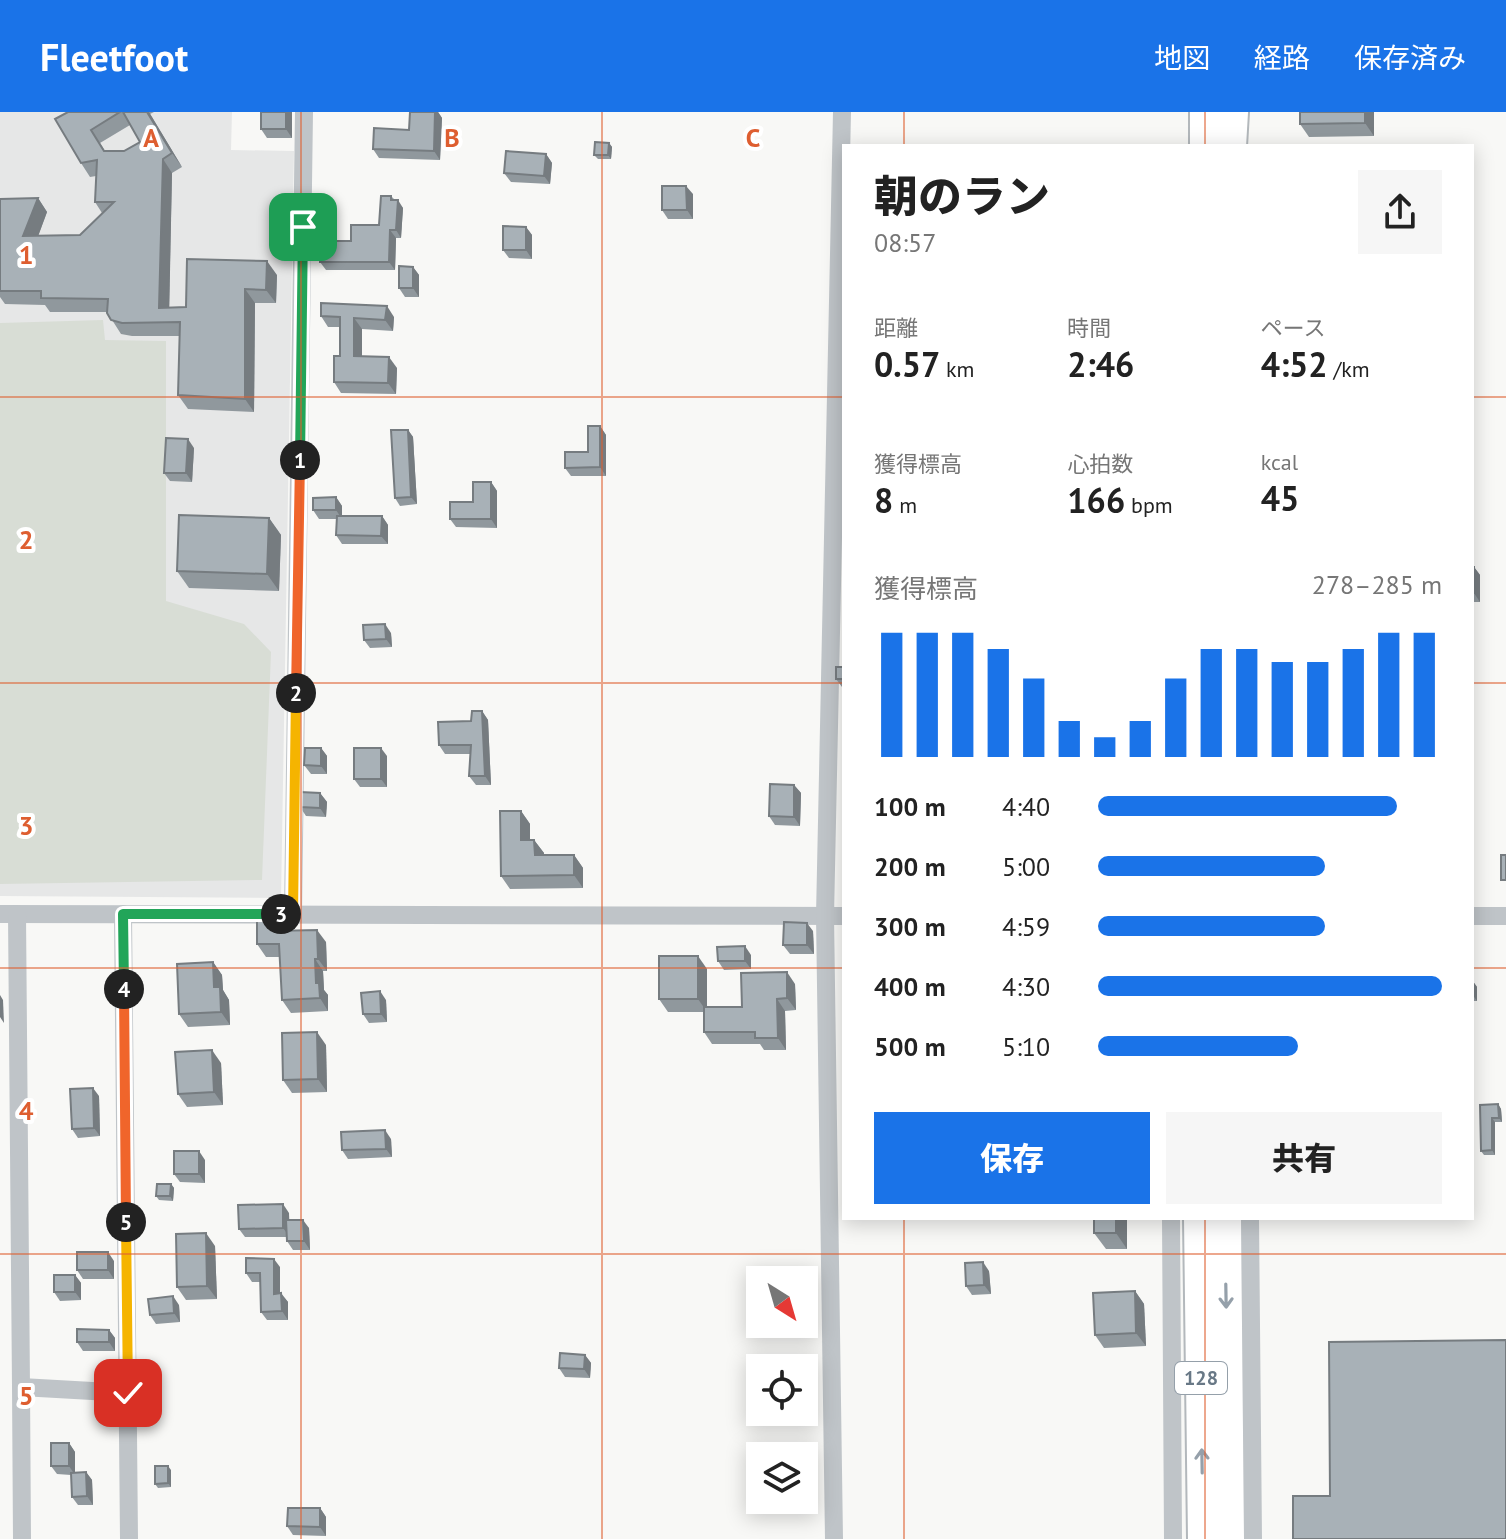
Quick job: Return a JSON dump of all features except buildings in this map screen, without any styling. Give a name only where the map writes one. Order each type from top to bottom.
[{"type":"main road","points":[[1205,112],[1205,144]]},
{"type":"main road","points":[[1231,144],[1233,112]]},
{"type":"main road","name":"128","points":[[1199,1220],[1203,1539]]},
{"type":"main road","name":"128","points":[[1226,1220],[1229,1539]]},
{"type":"street","points":[[293,914],[304,112]]},
{"type":"street","points":[[834,1539],[835,916],[842,112]]},
{"type":"street","points":[[22,1539],[21,1387],[8,914],[835,916]]},
{"type":"street","points":[[123,914],[129,1539]]},
{"type":"street","points":[[1474,916],[1506,916]]},
{"type":"street","points":[[1171,1220],[1173,1539]]},
{"type":"street","points":[[1250,1220],[1253,1539]]},
{"type":"street","points":[[21,1387],[128,1393]]},
{"type":"shaded area","points":[[0,112],[232,112],[231,150],[294,151],[281,898],[0,896]]},
{"type":"shaded area","points":[[103,320],[105,340],[166,341],[166,601],[244,624],[271,652],[262,880],[0,884],[0,323]]},
{"type":"route","points":[[128,1393],[123,914],[293,914],[303,227]]}]
